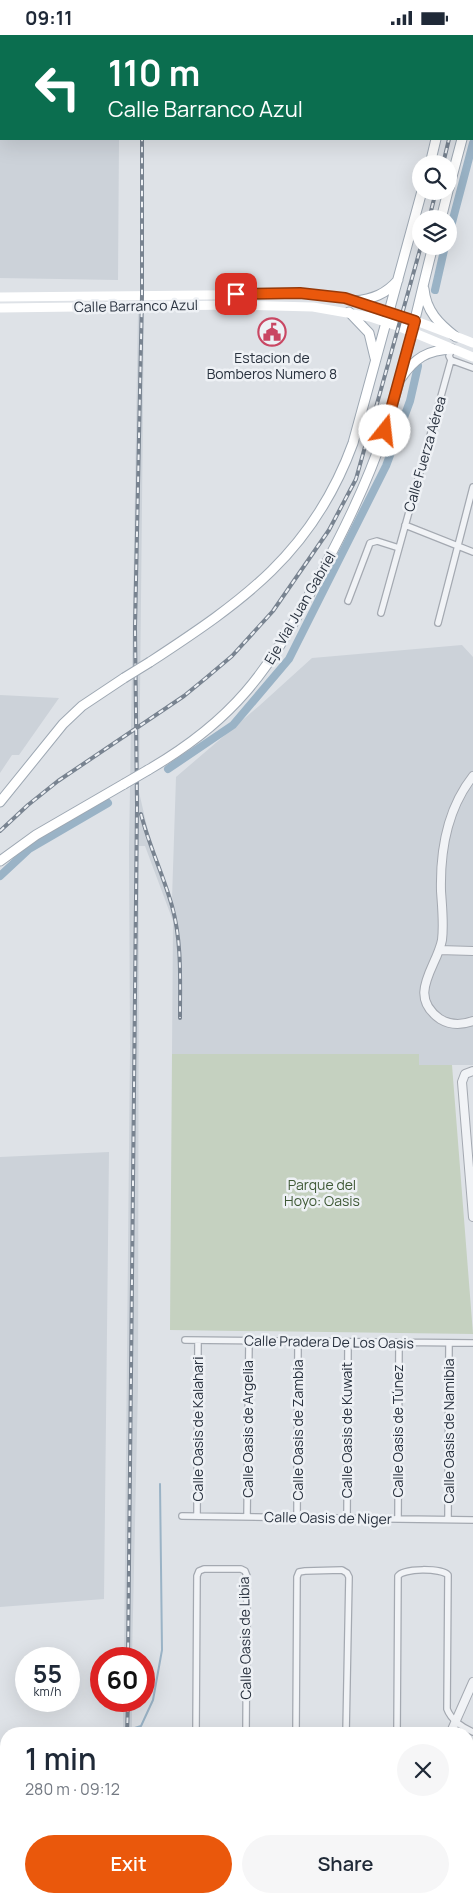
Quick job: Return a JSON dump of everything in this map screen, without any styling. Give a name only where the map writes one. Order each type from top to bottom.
[{"type":"main road","points":[[432,155],[436,140]]},
{"type":"main road","points":[[457,157],[462,140]]},
{"type":"main road","points":[[0,802],[63,724],[82,707],[250,593],[271,574],[302,537],[322,507],[343,468],[353,443],[400,278],[420,200]]},
{"type":"main road","name":"Eje Vial Juan Gabriel","points":[[0,861],[36,835],[187,746],[223,717],[259,678],[280,649],[363,490],[385,431],[431,255]]},
{"type":"main road","points":[[354,301],[370,299],[384,293],[400,278]]},
{"type":"main road","points":[[424,280],[426,297],[431,313],[439,323],[456,337]]},
{"type":"main road","name":"Calle Barranco Azul","points":[[0,297],[300,293],[354,301],[473,343]]},
{"type":"main road","name":"Calle Barranco Azul","points":[[0,308],[249,305],[305,307],[349,312],[387,323],[473,357]]},
{"type":"main road","points":[[349,312],[369,333],[376,363]]},
{"type":"main road","points":[[398,382],[420,357],[435,350],[452,349]]},
{"type":"street","name":"Calle Fuerza Aérea","points":[[381,613],[452,360],[449,356],[452,349]]},
{"type":"street","points":[[452,360],[473,368]]},
{"type":"street","points":[[438,623],[473,487]]},
{"type":"street","points":[[405,525],[473,551]]},
{"type":"street","points":[[348,601],[370,543],[377,541],[399,548]]},
{"type":"street","points":[[473,776],[455,805],[442,853],[442,939],[426,978],[425,993],[429,1007],[445,1021],[456,1024],[473,1021]]},
{"type":"street","points":[[439,950],[473,951]]},
{"type":"street","points":[[473,1071],[465,1074],[462,1082],[471,1173],[473,1217]]},
{"type":"street","name":"Calle Pradera De Los Oasis","points":[[185,1341],[473,1343]]},
{"type":"street","name":"Calle Oasis de Kalahari","points":[[197,1516],[198,1341]]},
{"type":"street","name":"Calle Oasis de Argelia","points":[[247,1517],[249,1341]]},
{"type":"street","name":"Calle Oasis de Zambia","points":[[297,1518],[298,1341]]},
{"type":"street","name":"Calle Oasis de Kuwait","points":[[347,1518],[348,1342]]},
{"type":"street","name":"Calle Oasis de Túnez","points":[[398,1343],[398,1519]]},
{"type":"street","name":"Calle Oasis de Namibia","points":[[448,1519],[449,1343]]},
{"type":"street","name":"Calle Oasis de Niger","points":[[182,1516],[473,1520]]},
{"type":"street","name":"Calle Oasis de Libia","points":[[196,1727],[197,1576],[199,1571],[204,1569],[240,1569],[245,1571],[247,1576],[246,1727]]},
{"type":"street","points":[[296,1727],[297,1577],[302,1571],[342,1570],[349,1577],[346,1727]]},
{"type":"street","points":[[397,1727],[399,1574],[403,1571],[439,1570],[448,1575],[446,1705],[448,1713],[465,1727]]},
{"type":"street","points":[[454,1727],[473,1682]]},
{"type":"shaded area","points":[[0,140],[119,140],[118,280],[0,278]]},
{"type":"shaded area","points":[[138,311],[144,312],[139,792],[151,844],[172,899],[176,777],[312,658],[462,645],[473,657],[473,1065],[419,1065],[419,1054],[172,1054],[173,921],[145,846],[139,846],[138,1387],[132,1647],[124,1647],[130,1046],[129,847]]},
{"type":"shaded area","points":[[0,695],[59,698],[19,755],[12,755],[0,773]]},
{"type":"shaded area","points":[[109,1152],[104,1599],[0,1607],[0,1157]]},
{"type":"shaded area","points":[[123,1712],[132,1712],[132,1727],[123,1727]]},
{"type":"green space","name":"Parque del Hoyo: Oasis","points":[[172,1054],[419,1054],[419,1065],[452,1065],[473,1334],[170,1330]]},
{"type":"waterway","points":[[455,210],[473,143]]},
{"type":"waterway","points":[[435,290],[443,255]]},
{"type":"waterway","points":[[168,769],[233,725],[289,659],[386,466],[410,401],[418,366]]},
{"type":"waterway","points":[[0,876],[29,849],[108,803]]},
{"type":"waterway","points":[[138,1727],[141,1726],[153,1700],[162,1650],[160,1484]]},
{"type":"railway","points":[[128,1647],[137,804],[135,628],[142,295],[142,140]]},
{"type":"railway","points":[[445,155],[449,140]]},
{"type":"railway","points":[[431,210],[434,200]]},
{"type":"railway","points":[[0,831],[58,781],[184,696],[232,656],[273,611],[329,530],[356,479],[418,255]]},
{"type":"railway","points":[[141,814],[175,920],[180,961],[180,1018]]},
{"type":"railway","points":[[127,1727],[128,1712]]},
{"type":"place","name":"Estacion de Bomberos Numero 8","points":[[272,332]]},
{"type":"route","points":[[236,294],[300,293],[345,298],[415,321],[385,431]]}]
